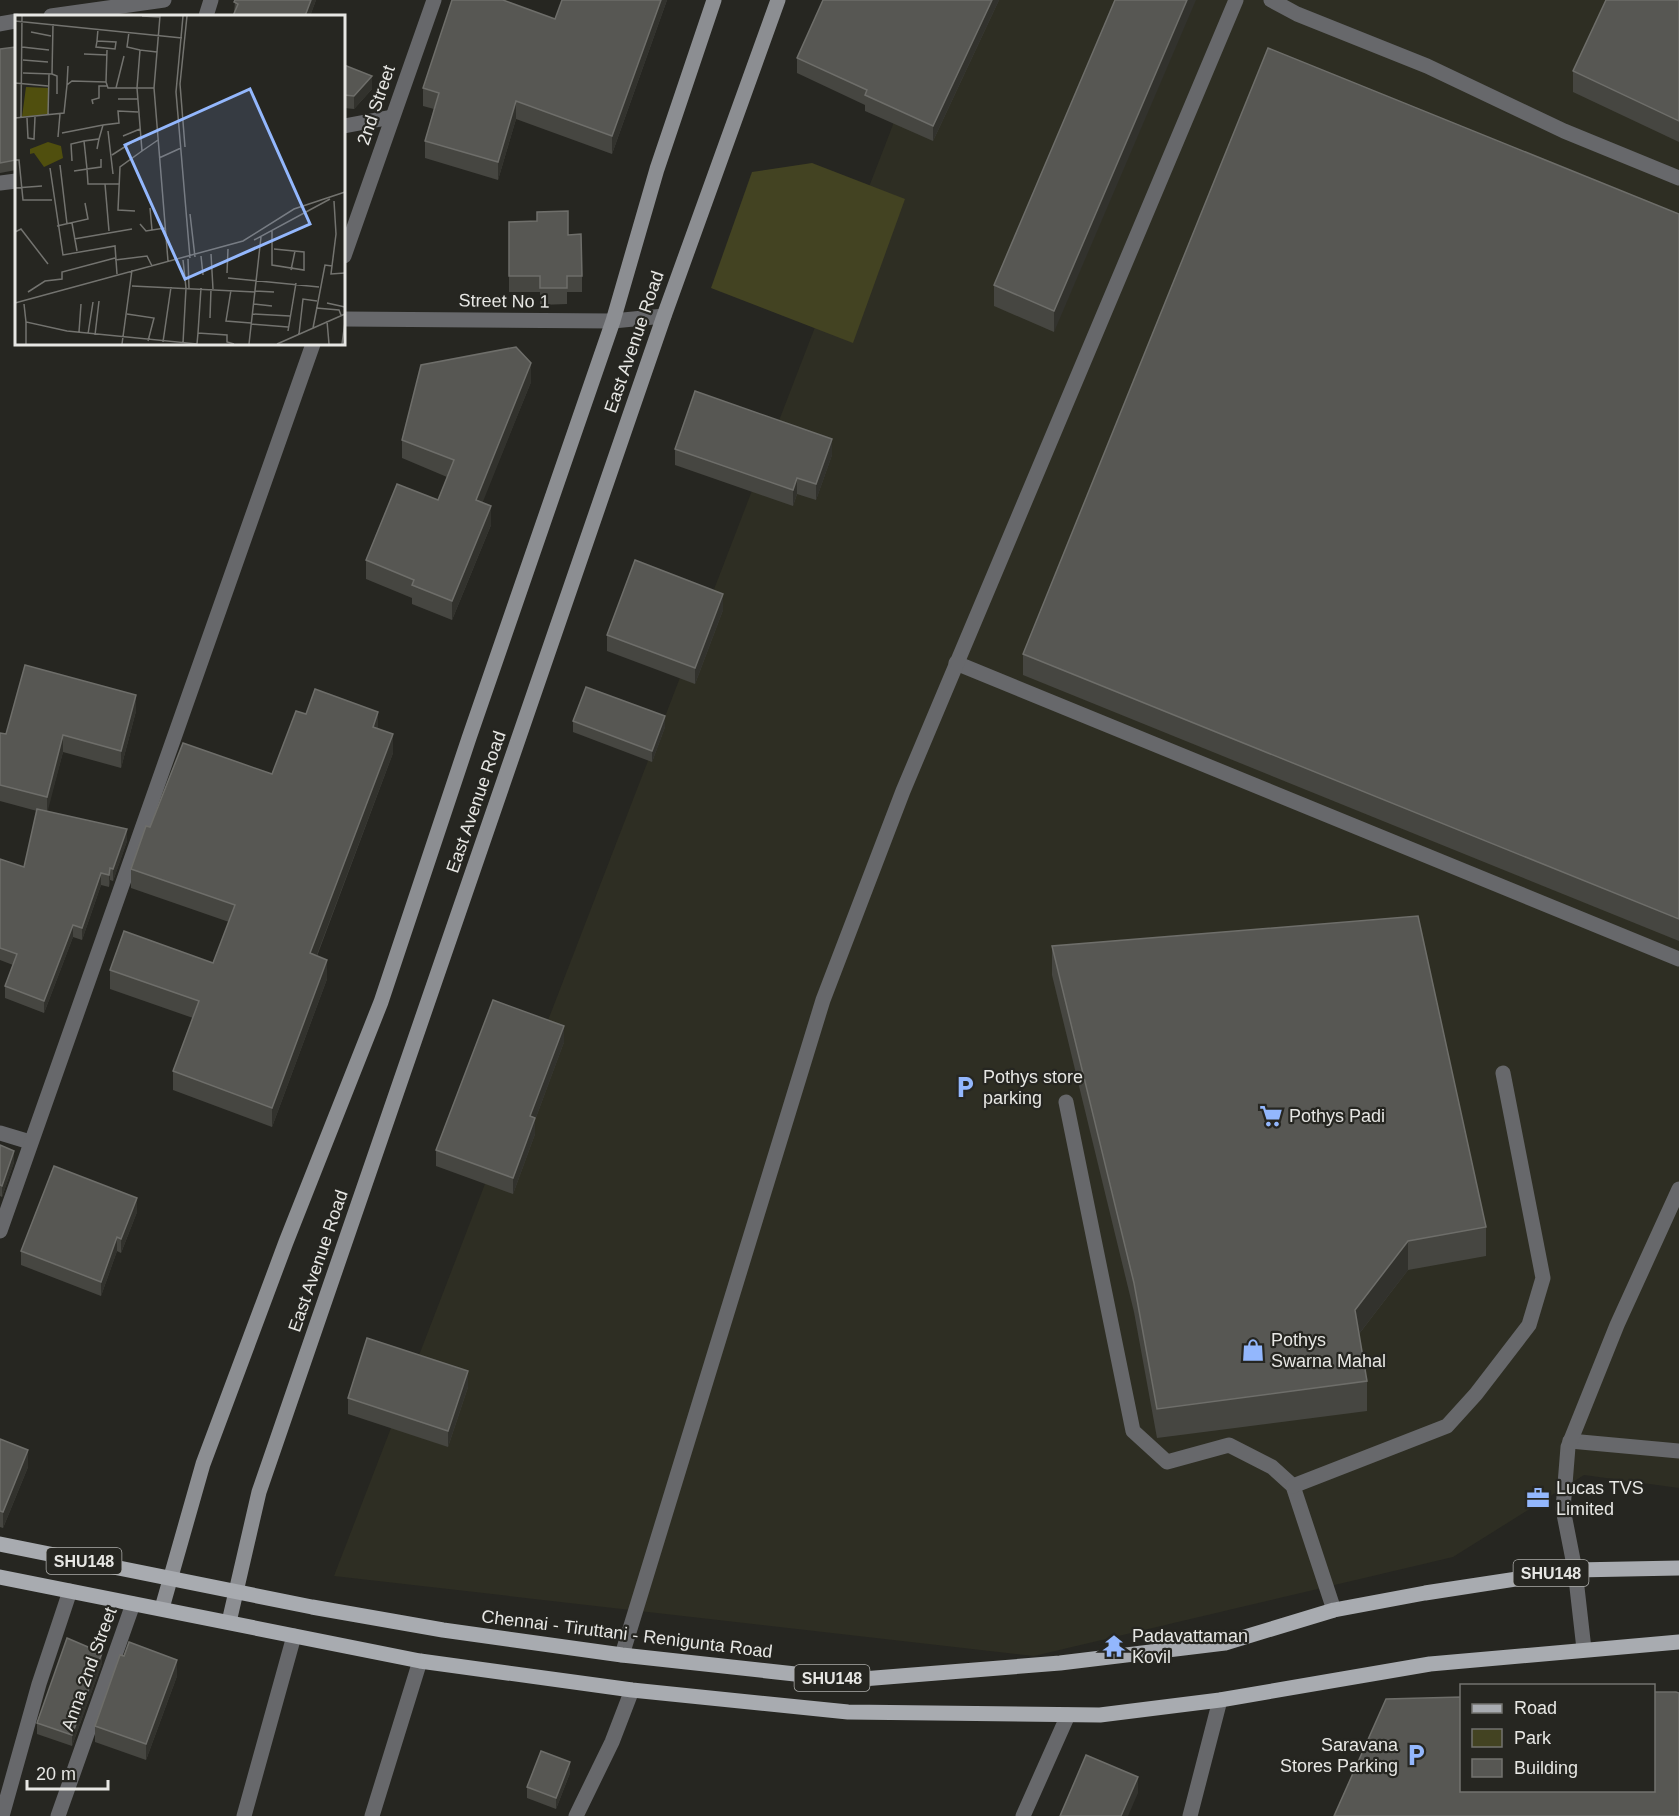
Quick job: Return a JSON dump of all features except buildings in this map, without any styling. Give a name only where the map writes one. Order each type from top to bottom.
[{"type":"main road","name":"East Avenue Road","points":[[168,1578],[212,1442],[286,1242],[381,1002],[469,738],[613,321],[657,169],[714,0]]},
{"type":"main road","name":"East Avenue Road","points":[[229,1622],[263,1481],[664,316],[778,0]]},
{"type":"main road","name":"Chennai - Tiruttani - Renigunta Road","points":[[0,1544],[312,1607],[443,1630],[622,1654],[850,1680],[1060,1663],[1225,1643],[1334,1610],[1575,1570],[1679,1568]]},
{"type":"main road","name":"SHU148","points":[[0,1577],[420,1661],[632,1690],[848,1712],[1100,1715],[1220,1700],[1430,1664],[1679,1642]]},
{"type":"main road","points":[[162,1608],[168,1578]]},
{"type":"street","points":[[58,15],[164,0]]},
{"type":"street","points":[[206,15],[211,0]]},
{"type":"street","name":"2nd Street","points":[[345,253],[434,0]]},
{"type":"street","points":[[622,1654],[823,1000],[903,791],[1236,0]]},
{"type":"street","points":[[1271,0],[1297,14],[1427,66],[1564,131],[1679,178]]},
{"type":"street","points":[[0,24],[15,21]]},
{"type":"street","points":[[345,126],[392,117]]},
{"type":"street","points":[[0,183],[15,181]]},
{"type":"street","name":"Street No 1","points":[[345,319],[613,321],[664,316]]},
{"type":"street","points":[[0,1231],[313,345]]},
{"type":"street","points":[[956,663],[1679,959]]},
{"type":"street","points":[[1293,1486],[1447,1426],[1476,1394],[1529,1325],[1543,1278],[1503,1073]]},
{"type":"street","points":[[1066,1102],[1133,1431],[1167,1462],[1229,1445],[1272,1467],[1293,1486],[1334,1610]]},
{"type":"street","points":[[0,1133],[30,1142]]},
{"type":"street","points":[[1584,1649],[1575,1570],[1563,1509],[1570,1441],[1617,1325],[1679,1189]]},
{"type":"street","points":[[1570,1441],[1679,1451]]},
{"type":"street","points":[[2,1816],[39,1684],[70,1591]]},
{"type":"street","name":"Anna 2nd Street","points":[[58,1816],[133,1604]]},
{"type":"street","points":[[244,1816],[294,1636]]},
{"type":"street","points":[[372,1816],[420,1661]]},
{"type":"street","points":[[576,1816],[612,1742],[632,1690]]},
{"type":"street","points":[[1190,1816],[1220,1700]]},
{"type":"street","points":[[1023,1816],[1068,1715]]},
{"type":"shaded area","points":[[941,0],[1679,0],[1679,1488],[1584,1475],[1453,1557],[1034,1656],[334,1576]]},
{"type":"green space","points":[[812,163],[905,199],[853,343],[711,288],[752,172]]},
{"type":"place","name":"Pothys store parking","points":[[965,1087]]},
{"type":"place","name":"Pothys Padi","points":[[1271,1116]]},
{"type":"place","name":"Pothys Swarna Mahal","points":[[1253,1350]]},
{"type":"place","name":"Lucas TVS Limited","points":[[1538,1498]]},
{"type":"place","name":"Padavattaman Kovil","points":[[1114,1646]]},
{"type":"place","name":"Saravana Stores Parking","points":[[1416,1755]]}]
